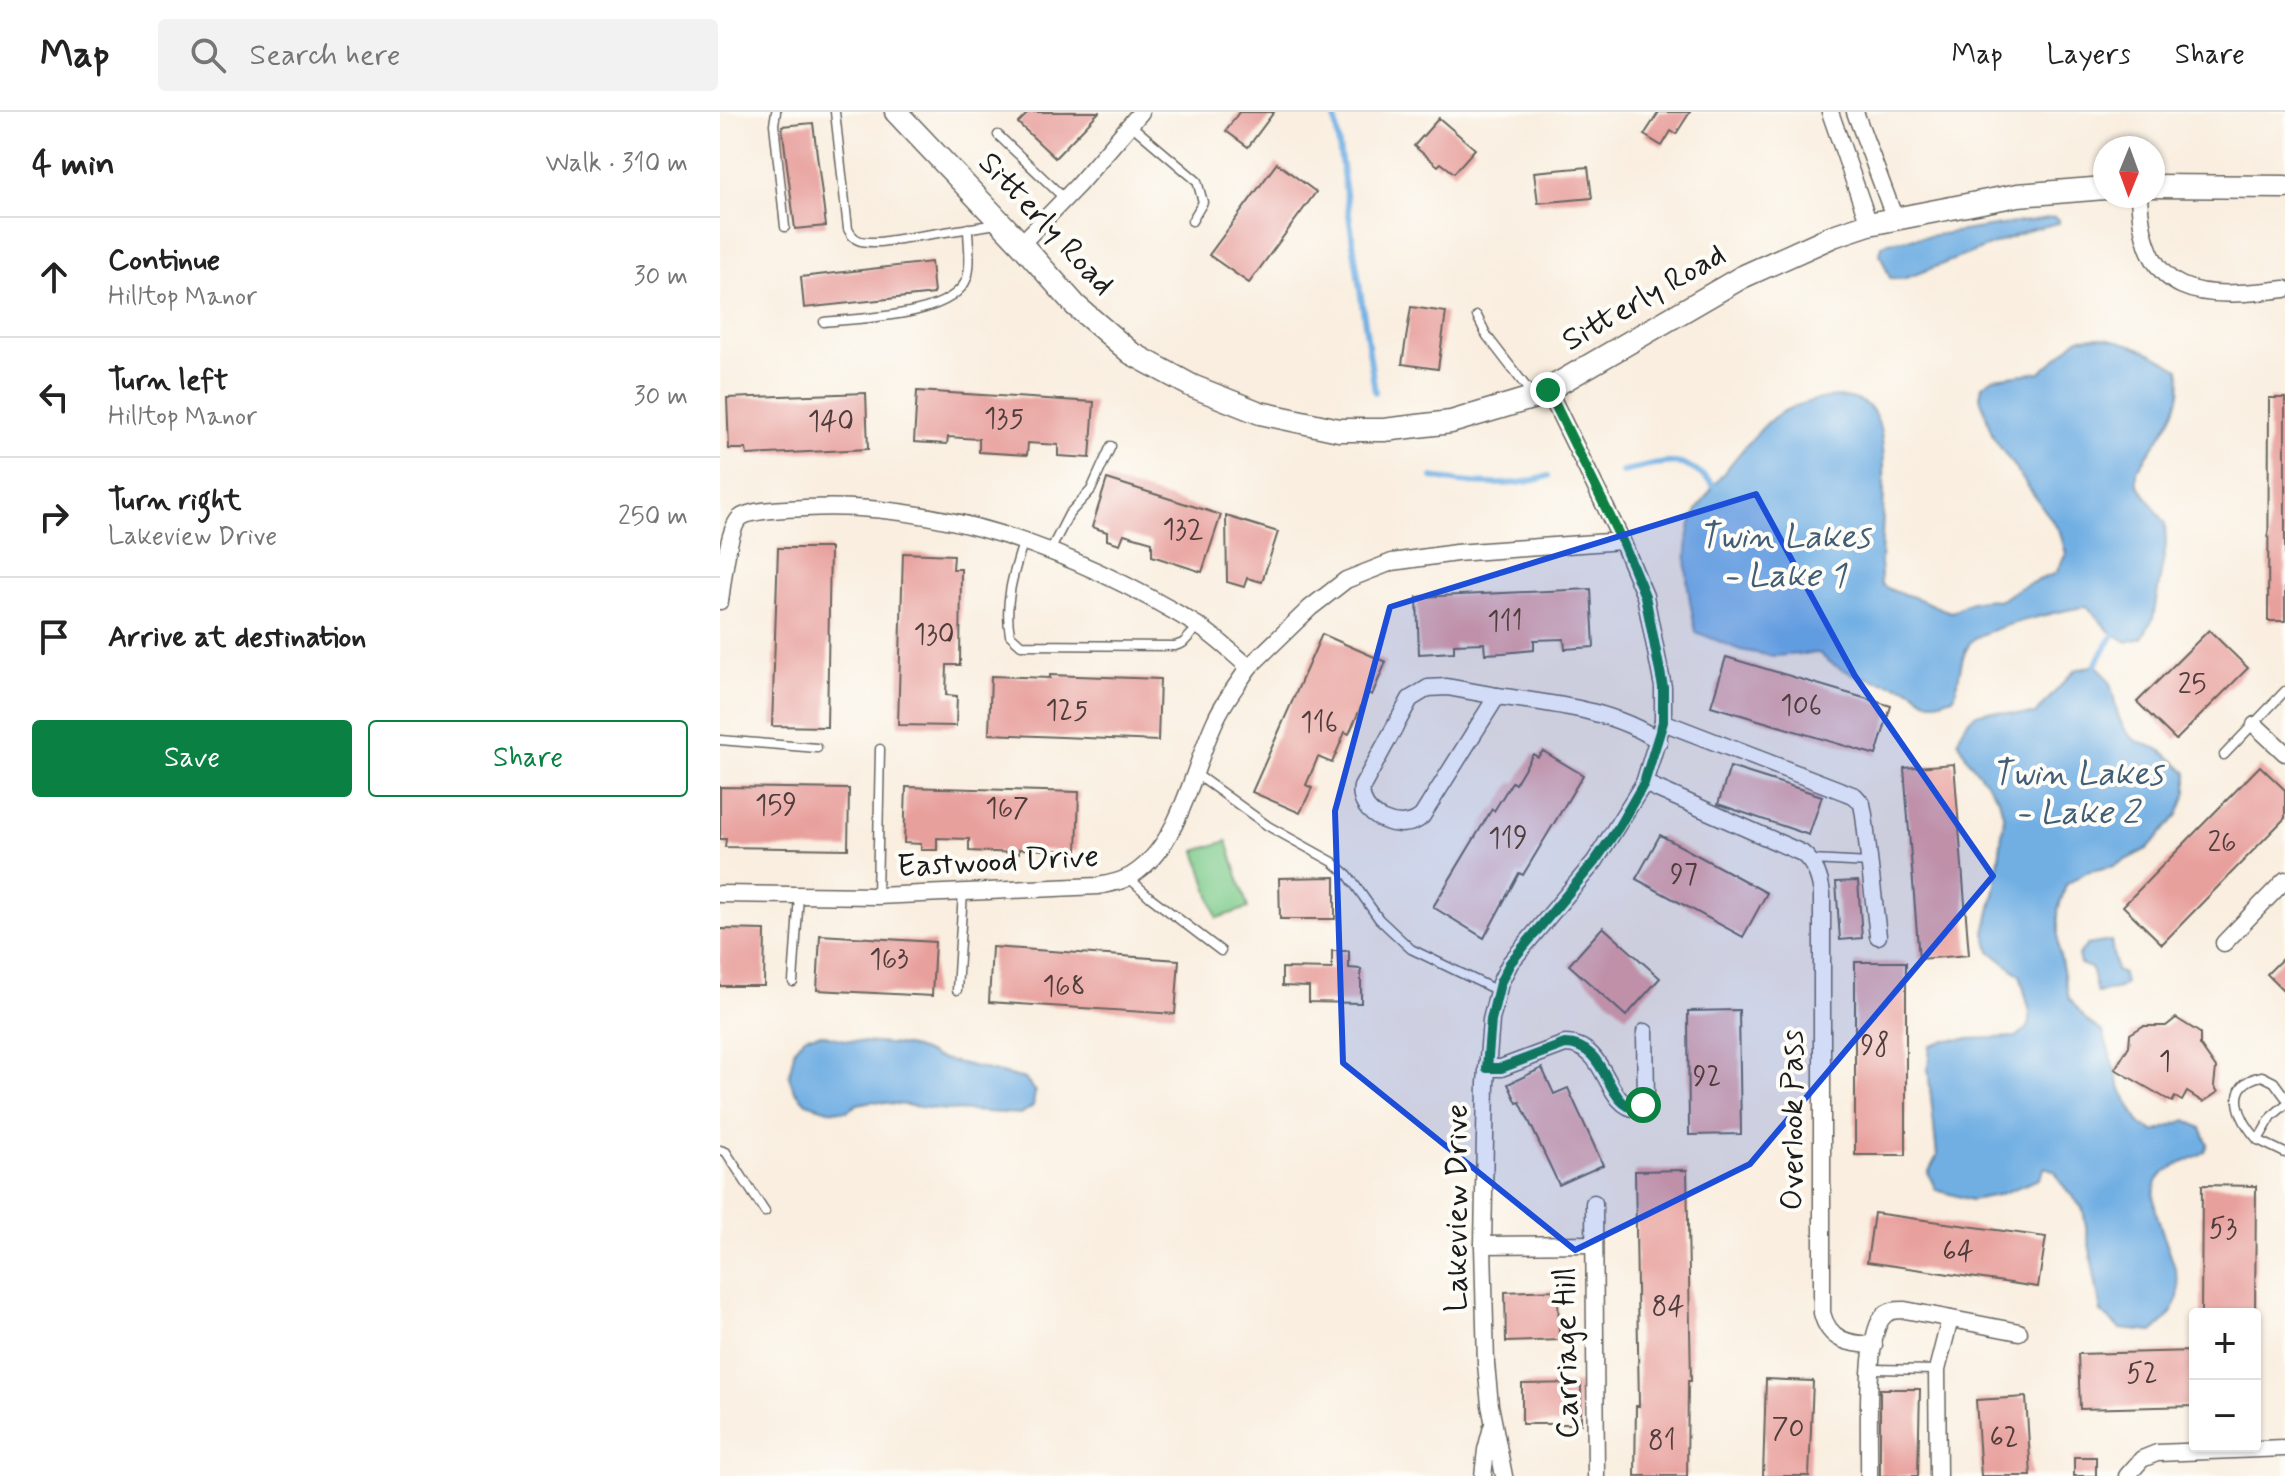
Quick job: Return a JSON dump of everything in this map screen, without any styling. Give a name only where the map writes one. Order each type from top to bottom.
[{"type":"street","name":"Sitterly Road","points":[[896,112],[1076,306],[1131,353],[1192,386],[1260,413],[1339,430],[1384,430],[1451,422],[1541,394],[1742,277],[1833,236],[1869,224],[2018,195],[2093,189]]},
{"type":"street","points":[[1830,112],[1869,224]]},
{"type":"street","points":[[1855,112],[1895,219]]},
{"type":"street","points":[[1021,244],[1136,118]]},
{"type":"street","points":[[2165,186],[2285,187]]},
{"type":"street","points":[[2140,208],[2149,252],[2172,280],[2191,290],[2212,295],[2285,289]]},
{"type":"street","name":"Lakeview Drive","points":[[1504,1476],[1486,1364],[1483,1245],[1491,1020],[1498,991],[1510,963],[1595,861],[1644,783],[1663,722],[1663,687],[1645,596],[1622,541],[1541,394]]},
{"type":"street","points":[[720,601],[735,526],[738,520],[750,514],[801,508],[865,509],[931,516],[976,526],[1050,551],[1199,626],[1249,667]]},
{"type":"street","name":"Eastwood Drive","points":[[720,894],[877,896],[1098,886],[1128,877],[1139,871],[1164,842],[1196,774],[1216,719],[1249,667],[1310,608],[1346,580],[1392,562],[1456,553],[1622,541]]},
{"type":"street","points":[[1497,696],[1417,822],[1403,826],[1394,824],[1365,807],[1361,801],[1362,787],[1410,699],[1428,688],[1497,696],[1600,714],[1633,725],[1659,741]]},
{"type":"street","points":[[1663,722],[1855,796],[1862,804],[1864,815],[1878,936]]},
{"type":"street","points":[[2255,725],[2285,753]]},
{"type":"street","points":[[1644,783],[1754,830],[1811,860]]},
{"type":"street","name":"Overlook Pass","points":[[1811,860],[1821,883],[1822,894],[1822,1313],[1827,1328],[1837,1338],[1851,1344],[1874,1345]]},
{"type":"street","points":[[2224,943],[2285,880]]},
{"type":"street","points":[[1487,1068],[1501,1068],[1565,1044],[1575,1044],[1591,1053],[1626,1105],[1638,1109],[1646,1096],[1645,1032]]},
{"type":"street","points":[[1594,1203],[1594,1244]]},
{"type":"street","name":"Carriage Hill","points":[[1483,1245],[1594,1244],[1596,1476]]},
{"type":"street","points":[[1869,1476],[1871,1369],[1879,1323],[1889,1312],[1905,1310],[2019,1332]]},
{"type":"street","points":[[1938,1476],[1937,1370],[1950,1319]]},
{"type":"street","points":[[1483,1476],[1494,1422]]},
{"type":"street","points":[[2127,1476],[2142,1459],[2157,1453],[2285,1448]]},
{"type":"lane","points":[[776,112],[774,124],[785,227]]},
{"type":"lane","points":[[835,112],[848,229],[852,238],[861,242],[880,242],[1001,223]]},
{"type":"lane","points":[[1136,118],[1202,190],[1203,202],[1192,221]]},
{"type":"lane","points":[[998,135],[1065,199]]},
{"type":"lane","points":[[824,322],[925,309],[950,299],[960,289],[969,269],[968,228]]},
{"type":"lane","points":[[1477,316],[1487,336],[1541,394]]},
{"type":"lane","points":[[1050,551],[1069,514],[1091,490],[1111,446]]},
{"type":"lane","points":[[1024,542],[1008,602],[1010,635],[1021,645],[1175,646],[1183,643],[1199,626]]},
{"type":"lane","points":[[2224,755],[2285,691]]},
{"type":"lane","points":[[720,740],[817,748]]},
{"type":"lane","points":[[877,896],[880,749]]},
{"type":"lane","points":[[1196,774],[1268,826],[1333,862],[1348,875],[1379,919],[1411,949],[1498,991]]},
{"type":"lane","points":[[1811,860],[1870,863]]},
{"type":"lane","points":[[1128,877],[1221,951]]},
{"type":"lane","points":[[957,990],[963,892]]},
{"type":"lane","points":[[793,982],[799,895]]},
{"type":"lane","points":[[2285,1097],[2274,1082],[2262,1076],[2248,1081],[2240,1091],[2239,1110],[2248,1129],[2258,1140],[2285,1153]]},
{"type":"lane","points":[[2258,1140],[2272,1116],[2285,1105]]},
{"type":"lane","points":[[720,1150],[726,1152],[765,1212]]},
{"type":"lane","points":[[1871,1369],[1937,1370]]},
{"type":"highlighted area","points":[[1756,494],[1855,676],[1993,876],[1750,1164],[1575,1250],[1343,1063],[1335,811],[1390,607]]},
{"type":"green space","points":[[1227,841],[1248,908],[1217,918],[1196,851]]},
{"type":"water","points":[[2054,217],[2059,223],[2030,230],[1904,279],[1890,278],[1880,254],[1882,246],[1889,242]]},
{"type":"water","name":"Twin Lakes - Lake 1","points":[[2098,337],[2140,348],[2179,369],[2181,383],[2175,410],[2137,471],[2137,483],[2165,523],[2166,545],[2153,619],[2142,638],[2127,642],[2109,631],[2087,606],[2006,626],[1977,637],[1970,643],[1954,697],[1935,702],[1927,701],[1908,688],[1849,673],[1819,653],[1772,656],[1740,650],[1696,632],[1687,565],[1688,538],[1695,514],[1729,466],[1768,422],[1788,409],[1832,397],[1860,401],[1871,409],[1878,421],[1884,457],[1881,584],[1952,612],[1975,601],[2001,600],[2019,588],[2056,573],[2066,554],[2060,532],[1993,437],[1980,397],[1982,386],[1993,378],[2041,372],[2079,338]]},
{"type":"water","name":"Twin Lakes - Lake 2","points":[[2095,665],[2108,679],[2121,723],[2129,735],[2162,751],[2187,773],[2187,792],[2178,815],[2147,849],[2114,866],[2086,872],[2066,885],[2058,910],[2058,946],[2069,998],[2087,1021],[2103,1032],[2120,1087],[2140,1124],[2155,1132],[2186,1120],[2201,1128],[2208,1144],[2205,1152],[2165,1172],[2155,1187],[2158,1217],[2175,1268],[2178,1297],[2165,1320],[2153,1332],[2120,1329],[2101,1312],[2083,1209],[2055,1171],[2045,1167],[2039,1179],[1998,1195],[1971,1200],[1936,1190],[1928,1173],[1937,1156],[1928,1068],[1930,1046],[1945,1040],[2016,1037],[2028,1028],[2030,1012],[2020,975],[1990,951],[1985,933],[1995,890],[2004,818],[1999,799],[1967,758],[1958,740],[1972,717],[1981,713],[2035,714],[2075,670]]},
{"type":"water","points":[[2111,941],[2116,971],[2123,974],[2125,984],[2097,993],[2091,968],[2080,964],[2078,955],[2087,945]]},
{"type":"water","points":[[821,1034],[849,1041],[915,1048],[935,1057],[1025,1079],[1035,1092],[1033,1106],[1021,1114],[872,1101],[858,1104],[847,1111],[828,1110],[806,1103],[794,1090],[789,1077],[795,1047],[806,1036]]},
{"type":"building","points":[[1029,112],[1099,112],[1055,158],[1018,123]]},
{"type":"building","points":[[1239,112],[1274,112],[1248,147],[1226,131]]},
{"type":"building","points":[[1659,112],[1690,112],[1676,134],[1671,131],[1662,146],[1644,135]]},
{"type":"building","points":[[1439,118],[1475,149],[1454,173],[1441,163],[1438,166],[1414,146]]},
{"type":"building","points":[[813,123],[826,226],[795,229],[782,126]]},
{"type":"building","points":[[1277,163],[1316,192],[1249,283],[1209,255]]},
{"type":"building","points":[[1588,167],[1592,198],[1538,203],[1534,172]]},
{"type":"building","points":[[931,262],[934,294],[804,308],[801,277]]},
{"type":"building","points":[[1411,307],[1446,312],[1438,369],[1402,364]]},
{"type":"building","points":[[917,391],[1094,402],[1090,458],[1058,456],[1058,445],[1028,443],[1027,455],[979,452],[979,439],[948,437],[947,444],[914,442]]},
{"type":"building","points":[[866,393],[868,449],[747,455],[746,449],[729,449],[727,398]]},
{"type":"building","points":[[2269,398],[2285,398],[2285,621],[2268,621]]},
{"type":"building","points":[[1107,479],[1221,515],[1202,572],[1152,556],[1152,542],[1124,534],[1120,544],[1107,540],[1107,532],[1092,527]]},
{"type":"building","points":[[1226,516],[1278,532],[1262,582],[1247,578],[1244,587],[1227,582]]},
{"type":"building","points":[[778,548],[830,548],[827,727],[772,726]]},
{"type":"building","points":[[903,553],[954,555],[953,569],[961,569],[960,665],[947,665],[946,695],[957,696],[956,726],[898,725]]},
{"type":"building","points":[[1591,589],[1594,647],[1565,649],[1564,639],[1534,640],[1534,650],[1485,654],[1484,643],[1454,644],[1454,652],[1419,654],[1417,597]]},
{"type":"building","points":[[2209,630],[2248,668],[2176,740],[2137,702]]},
{"type":"building","points":[[1322,634],[1386,662],[1372,695],[1367,693],[1332,763],[1318,757],[1306,785],[1312,788],[1300,813],[1252,792]]},
{"type":"building","points":[[1726,657],[1891,706],[1876,755],[1711,706]]},
{"type":"building","points":[[1050,675],[1160,679],[1158,741],[989,734],[991,676],[1050,678]]},
{"type":"building","points":[[1543,751],[1583,775],[1523,875],[1519,873],[1484,938],[1433,907],[1492,809],[1494,811],[1512,782],[1515,784],[1533,754],[1538,757]]},
{"type":"building","points":[[1954,764],[1969,955],[1919,959],[1904,768]]},
{"type":"building","points":[[2260,766],[2285,790],[2285,818],[2162,944],[2123,906]]},
{"type":"building","points":[[1730,767],[1822,796],[1809,835],[1718,804]]},
{"type":"building","points":[[720,787],[849,789],[848,849],[725,847],[726,839],[720,839]]},
{"type":"building","points":[[906,787],[1079,792],[1077,851],[969,851],[969,839],[937,838],[937,850],[921,850],[921,844],[904,843]]},
{"type":"building","points":[[1660,835],[1767,893],[1743,937],[1636,879]]},
{"type":"building","points":[[1335,877],[1335,919],[1280,919],[1279,878]]},
{"type":"building","points":[[1858,881],[1862,938],[1840,940],[1836,882]]},
{"type":"building","points":[[1603,927],[1660,978],[1626,1016],[1569,965]]},
{"type":"building","points":[[720,929],[765,930],[764,986],[720,986]]},
{"type":"building","points":[[820,935],[935,942],[932,996],[817,990]]},
{"type":"building","points":[[992,947],[1179,960],[1175,1014],[989,1002]]},
{"type":"building","points":[[1332,951],[1349,951],[1349,968],[1361,969],[1361,1003],[1309,1002],[1309,987],[1282,986],[1282,968],[1332,969]]},
{"type":"building","points":[[2285,956],[2285,992],[2267,974]]},
{"type":"building","points":[[1855,962],[1906,962],[1906,1155],[1855,1155]]},
{"type":"building","points":[[1739,1010],[1741,1134],[1689,1135],[1688,1011]]},
{"type":"building","points":[[2176,1018],[2200,1033],[2200,1045],[2216,1068],[2214,1086],[2218,1092],[2203,1102],[2187,1092],[2182,1101],[2175,1097],[2172,1102],[2115,1069],[2129,1046],[2130,1034],[2143,1026],[2166,1026]]},
{"type":"building","points":[[1542,1068],[1554,1094],[1568,1088],[1603,1165],[1559,1185],[1520,1102],[1517,1103],[1508,1084]]},
{"type":"building","points":[[1687,1170],[1691,1381],[1688,1381],[1687,1476],[1635,1476],[1636,1406],[1639,1406],[1635,1171]]},
{"type":"building","points":[[2202,1185],[2256,1186],[2255,1308],[2201,1308]]},
{"type":"building","points":[[1874,1213],[2046,1237],[2038,1287],[1867,1262]]},
{"type":"building","points":[[1558,1290],[1559,1340],[1506,1342],[1505,1292]]},
{"type":"building","points":[[2189,1351],[2189,1406],[2080,1409],[2078,1354]]},
{"type":"building","points":[[1766,1379],[1813,1381],[1809,1476],[1763,1476]]},
{"type":"building","points":[[1581,1383],[1581,1424],[1522,1424],[1522,1384]]},
{"type":"building","points":[[1880,1389],[1920,1389],[1918,1476],[1880,1476]]},
{"type":"building","points":[[2026,1397],[2031,1476],[1981,1476],[1976,1400]]},
{"type":"building","points":[[2074,1457],[2096,1457],[2096,1476],[2074,1476]]},
{"type":"waterway","points":[[1334,112],[1375,392]]},
{"type":"waterway","points":[[1622,472],[1660,464],[1680,464],[1701,474],[1713,485]]},
{"type":"waterway","points":[[1433,477],[1491,484],[1548,476]]},
{"type":"waterway","points":[[2095,665],[2114,634]]},
{"type":"route","points":[[1548,390],[1622,541],[1645,596],[1663,687],[1663,722],[1644,783],[1618,828],[1595,861],[1510,963],[1500,983],[1491,1020],[1487,1068],[1501,1068],[1565,1044],[1575,1044],[1591,1053],[1629,1108],[1638,1109],[1643,1105]]}]
